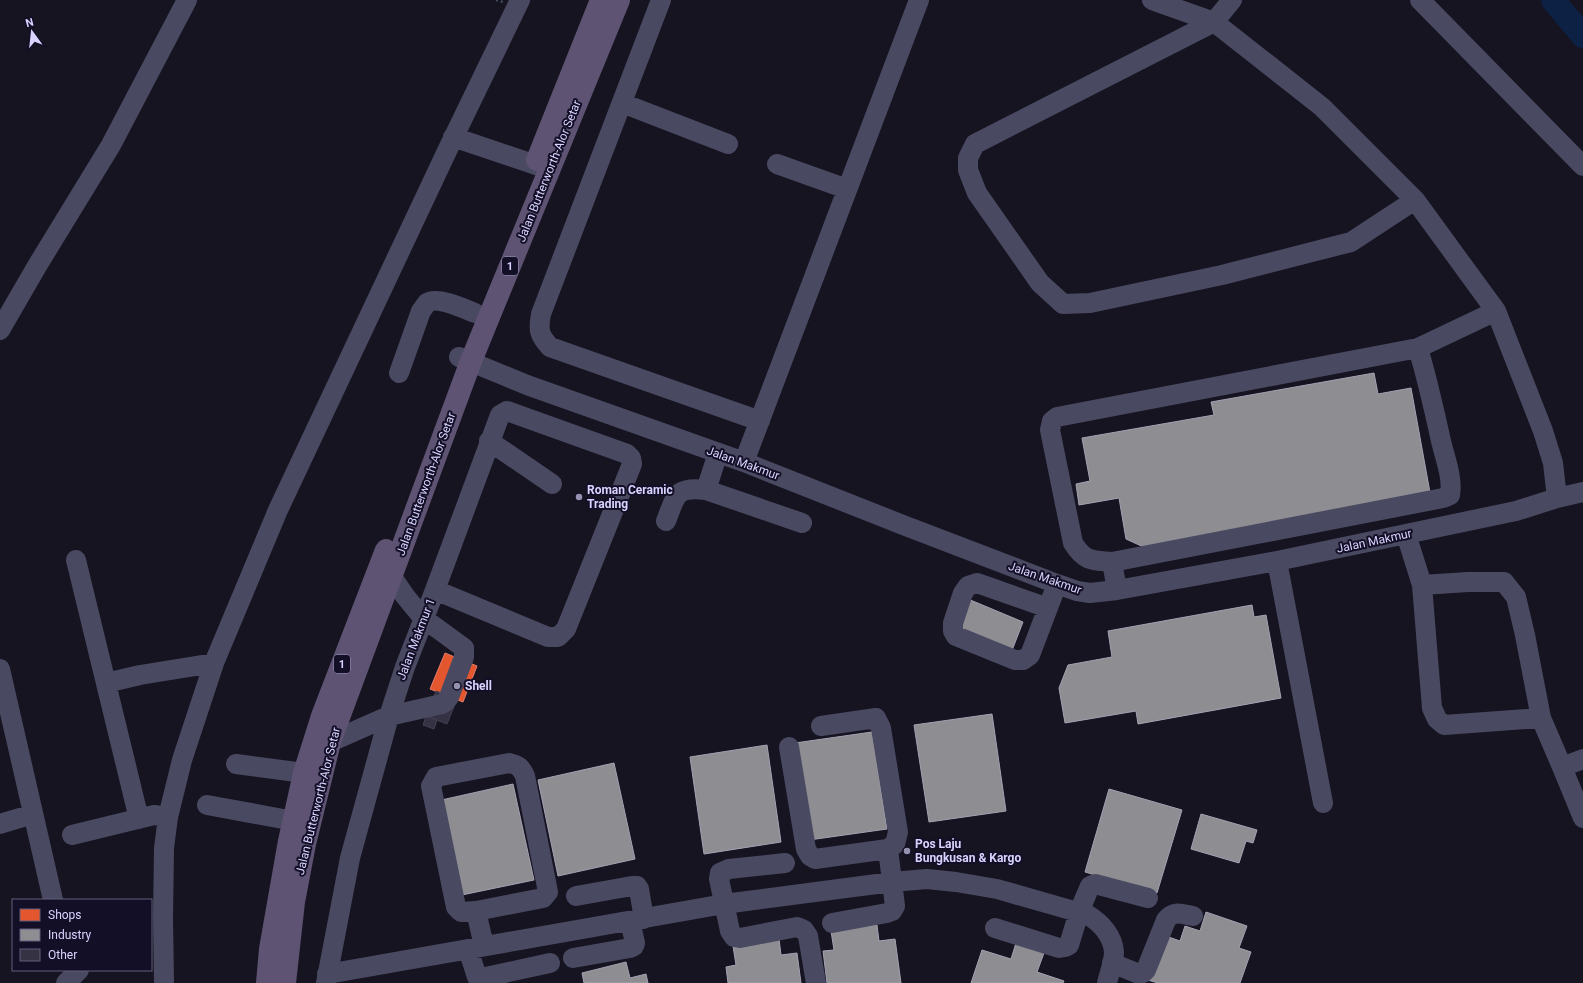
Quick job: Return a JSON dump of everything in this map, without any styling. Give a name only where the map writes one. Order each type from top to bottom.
[{"type":"main road","name":"Jalan Butterworth-Alor Setar","points":[[285,983],[294,902],[305,844],[330,742],[392,577],[465,359],[475,313],[536,165],[601,0]]},
{"type":"main road","name":"Jalan Butterworth-Alor Setar","points":[[267,983],[269,958],[289,841],[304,774],[322,716],[465,359],[619,0]]},
{"type":"main road","points":[[251,983],[269,958]]},
{"type":"street","points":[[0,330],[37,266],[111,145],[187,0]]},
{"type":"street","points":[[160,971],[157,918],[168,817],[182,760],[214,662],[278,510],[453,137],[520,0]]},
{"type":"street","points":[[661,0],[541,314],[538,327],[542,339],[550,347],[760,421]]},
{"type":"street","points":[[744,462],[919,0]]},
{"type":"street","points":[[1152,0],[1214,22],[1322,107],[1415,200],[1496,310],[1543,431],[1553,463],[1557,498]]},
{"type":"street","points":[[1232,0],[1214,22],[975,144],[968,158],[968,170],[977,193],[1040,283],[1063,304],[1090,303],[1222,275],[1351,242],[1415,200]]},
{"type":"street","points":[[1420,0],[1583,166]]},
{"type":"street","points":[[622,103],[728,144]]},
{"type":"street","points":[[453,137],[536,165]]},
{"type":"street","points":[[777,164],[847,189]]},
{"type":"street","points":[[399,373],[421,311],[426,303],[441,301],[475,313]]},
{"type":"street","points":[[1418,348],[1424,367],[1447,469],[1451,489],[1450,495],[1444,498],[1112,562],[1084,558],[1073,543],[1050,430],[1052,421],[1057,417],[1418,348],[1496,310]]},
{"type":"street","name":"Jalan Makmur","points":[[465,359],[527,385],[744,462],[1058,584],[1090,593],[1117,590],[1278,561],[1516,511],[1557,498],[1583,492]]},
{"type":"street","points":[[517,415],[527,385]]},
{"type":"street","name":"Jalan Makmur 1","points":[[326,979],[350,858],[389,716],[405,667],[500,415],[507,411],[627,454],[631,458],[632,464],[566,629],[558,637],[548,637],[435,590]]},
{"type":"street","points":[[609,448],[620,419]]},
{"type":"street","points":[[490,441],[552,484]]},
{"type":"street","points":[[706,490],[718,453]]},
{"type":"street","points":[[666,521],[674,497],[680,492],[691,488],[706,490],[802,523]]},
{"type":"street","points":[[1406,534],[1422,585],[1432,708],[1437,719],[1444,725],[1541,718]]},
{"type":"street","points":[[76,560],[139,819]]},
{"type":"street","points":[[1278,561],[1324,803]]},
{"type":"street","points":[[1112,562],[1117,590]]},
{"type":"street","points":[[330,742],[389,716],[442,704],[446,702],[449,697],[464,656],[464,648],[424,618],[405,596],[392,577]]},
{"type":"street","points":[[1422,585],[1468,582],[1504,582],[1510,587],[1516,597],[1525,635],[1541,718],[1583,818]]},
{"type":"street","points":[[1048,608],[977,583],[968,586],[963,593],[953,623],[953,631],[956,636],[1015,660],[1023,660],[1030,655],[1058,584]]},
{"type":"street","points":[[106,683],[140,675],[214,662]]},
{"type":"street","points":[[0,669],[53,899]]},
{"type":"street","points":[[789,747],[806,849],[810,856],[815,859],[888,849],[895,844],[898,832],[882,728],[879,722],[876,718],[821,726]]},
{"type":"street","points":[[1562,767],[1583,759]]},
{"type":"street","points":[[236,764],[304,774]]},
{"type":"street","points":[[509,764],[517,764],[522,769],[525,776],[548,892],[543,898],[476,911],[461,912],[456,907],[431,786],[436,777],[509,764]]},
{"type":"street","points":[[207,805],[294,821]]},
{"type":"street","points":[[0,824],[33,814]]},
{"type":"street","points":[[72,835],[154,815],[168,817]]},
{"type":"street","points":[[832,923],[892,911],[895,906],[888,849]]},
{"type":"street","points":[[785,863],[729,870],[720,873],[719,878],[730,931],[734,937],[740,938],[796,927],[804,930],[808,936],[816,983]]},
{"type":"street","points":[[326,979],[476,947],[724,904],[892,882],[927,879],[996,889],[1079,912],[1098,921],[1107,933],[1114,952],[1107,983]]},
{"type":"street","points":[[995,928],[1059,948],[1065,947],[1069,945],[1079,912],[1090,886],[1095,884],[1148,898]]},
{"type":"street","points":[[573,958],[634,946],[639,889],[636,886],[576,896]]},
{"type":"street","points":[[476,911],[475,973],[477,977],[481,978],[550,963]]},
{"type":"street","points":[[1112,963],[1139,974],[1143,973],[1146,970],[1166,920],[1170,915],[1176,912],[1193,916]]},
{"type":"street","points":[[61,971],[63,983]]},
{"type":"street","points":[[66,983],[78,971]]},
{"type":"building: Shops","points":[[445,653],[477,666],[463,702],[430,689]]},
{"type":"building: Industry","points":[[1374,373],[1378,394],[1411,388],[1431,498],[1148,549],[1126,539],[1119,498],[1079,505],[1076,484],[1090,481],[1082,438],[1214,415],[1211,402]]},
{"type":"building: Industry","points":[[968,599],[1023,622],[1011,653],[955,631]]},
{"type":"building: Industry","points":[[1252,605],[1254,617],[1266,615],[1281,698],[1138,724],[1136,711],[1065,723],[1059,688],[1068,665],[1112,657],[1108,631]]},
{"type":"building: Industry","points":[[992,714],[1006,811],[929,822],[914,725]]},
{"type":"building: Industry","points":[[872,732],[887,829],[809,840],[795,743]]},
{"type":"building: Industry","points":[[767,745],[781,842],[704,854],[690,757]]},
{"type":"building: Industry","points":[[614,763],[635,859],[558,876],[538,780]]},
{"type":"building: Industry","points":[[513,784],[534,880],[457,896],[437,801]]},
{"type":"building: Industry","points":[[1109,789],[1182,810],[1157,893],[1085,872]]},
{"type":"building: Industry","points":[[1201,814],[1257,830],[1253,843],[1246,841],[1239,863],[1191,849]]},
{"type":"building: Industry","points":[[1206,912],[1247,926],[1239,948],[1251,952],[1240,983],[1158,983],[1148,980],[1163,935],[1180,941],[1185,926],[1200,931]]},
{"type":"building: Industry","points":[[877,925],[879,941],[895,939],[901,983],[827,983],[823,951],[834,950],[831,931]]},
{"type":"building: Industry","points":[[779,939],[781,955],[797,953],[801,983],[728,983],[726,967],[736,965],[733,946]]},
{"type":"building: Industry","points":[[1016,943],[1044,953],[1037,972],[1064,981],[1063,983],[971,983],[982,950],[1011,959]]},
{"type":"building: Industry","points":[[626,962],[630,978],[646,974],[648,983],[584,983],[582,973]]},
{"type":"building: Other","points":[[436,691],[457,699],[447,724],[426,716]]},
{"type":"building: Other","points":[[426,716],[437,720],[434,729],[423,725]]},
{"type":"waterway","points":[[1553,0],[1583,36]]},
{"type":"place","name":"Roman Ceramic Trading","points":[[579,497]]},
{"type":"place","name":"Shell","points":[[457,686]]},
{"type":"place","name":"Pos Laju Bungkusan & Kargo","points":[[907,851]]}]
